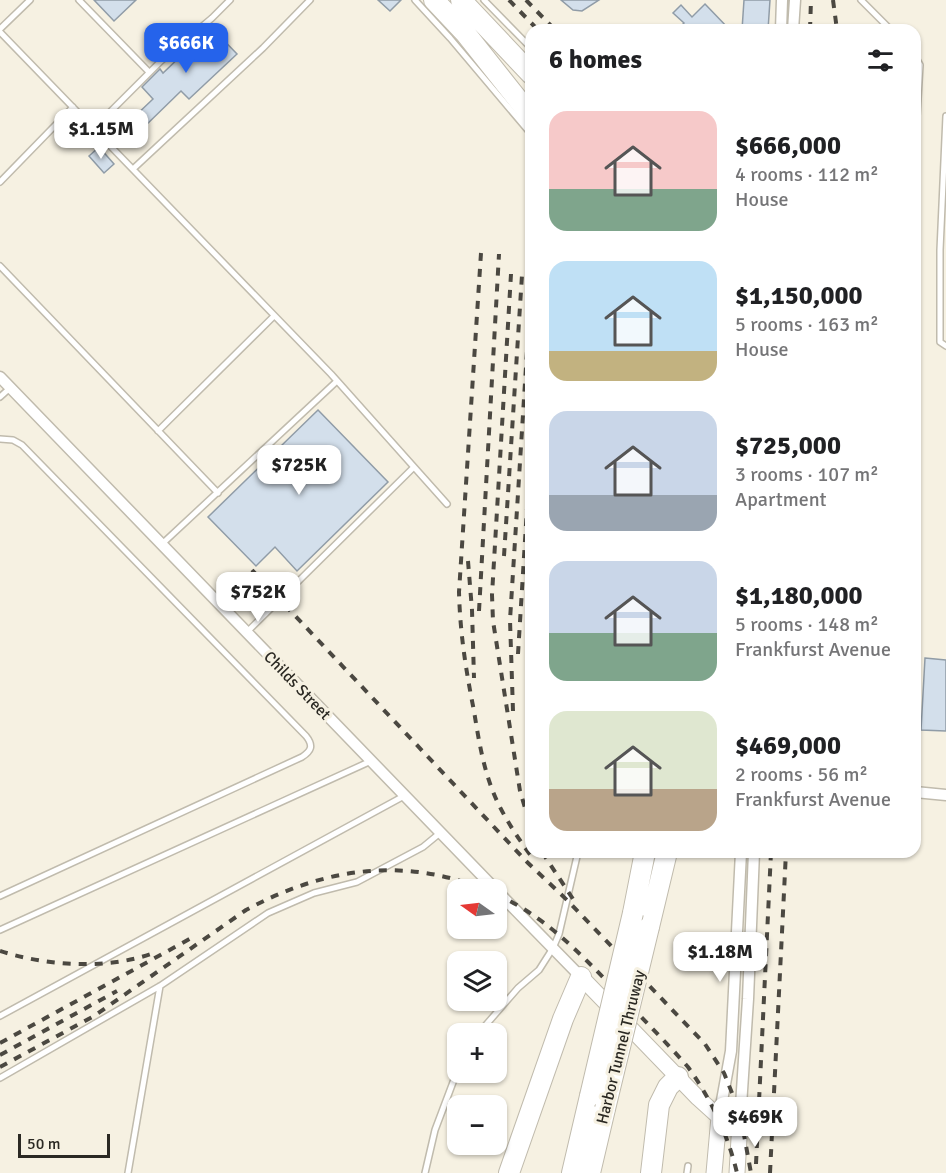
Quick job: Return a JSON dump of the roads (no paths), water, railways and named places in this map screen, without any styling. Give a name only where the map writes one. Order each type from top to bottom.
[{"type":"highway","points":[[461,0],[525,68]]},
{"type":"highway","points":[[433,3],[466,34],[525,108]]},
{"type":"highway","name":"Harbor Tunnel Thruway","points":[[572,1173],[644,858]]},
{"type":"highway","name":"Harbor Tunnel Thruway","points":[[590,1173],[666,858]]},
{"type":"highway","points":[[509,1173],[563,1019],[581,977]]},
{"type":"highway","points":[[651,1173],[659,1105],[668,1087],[678,1077]]},
{"type":"main road","name":"Childs Street","points":[[581,977],[719,1117]]},
{"type":"main road","points":[[714,1173],[719,1117],[740,1121],[737,1173]]},
{"type":"street","points":[[780,24],[782,0]]},
{"type":"street","points":[[793,24],[795,0]]},
{"type":"street","name":"Childs Street","points":[[0,377],[485,879]]},
{"type":"street","points":[[921,793],[946,795]]},
{"type":"street","points":[[719,1117],[731,1051],[741,858]]},
{"type":"street","points":[[740,1121],[754,858]]},
{"type":"street","name":"Childs Street","points":[[507,901],[581,977]]},
{"type":"lane","points":[[30,0],[0,31],[337,381],[447,504]]},
{"type":"lane","points":[[79,0],[149,72]]},
{"type":"lane","points":[[93,129],[149,72],[230,0]]},
{"type":"lane","points":[[133,169],[263,48],[310,0]]},
{"type":"lane","points":[[414,0],[433,3],[450,38],[525,127]]},
{"type":"lane","points":[[484,0],[525,42]]},
{"type":"lane","points":[[861,0],[885,24]]},
{"type":"lane","points":[[0,182],[73,107]]},
{"type":"lane","points":[[946,116],[940,250],[940,342],[946,346]]},
{"type":"lane","points":[[0,266],[218,493]]},
{"type":"lane","points":[[158,431],[274,316]]},
{"type":"lane","points":[[162,544],[337,381]]},
{"type":"lane","points":[[0,398],[10,388]]},
{"type":"lane","points":[[0,439],[12,440],[22,445],[306,736],[312,747],[309,753],[302,758],[0,896]]},
{"type":"lane","points":[[247,632],[414,467]]},
{"type":"lane","points":[[0,930],[372,760]]},
{"type":"lane","points":[[0,1017],[404,796]]},
{"type":"lane","points":[[0,1078],[160,986],[268,913],[314,893],[357,882],[423,847],[440,833]]},
{"type":"lane","points":[[487,1023],[518,987],[539,970],[553,948],[559,933],[577,858]]},
{"type":"lane","points":[[128,1173],[160,986]]},
{"type":"lane","points":[[426,1173],[435,1130],[453,1083]]},
{"type":"lane","points":[[687,1173],[688,1166]]},
{"type":"railway","points":[[509,0],[532,24]]},
{"type":"railway","points":[[526,0],[549,24]]},
{"type":"railway","points":[[810,24],[811,0]]},
{"type":"railway","points":[[833,0],[836,24]]},
{"type":"railway","points":[[481,253],[459,592],[461,622],[468,681],[485,768],[497,801],[525,847]]},
{"type":"railway","points":[[479,611],[499,254]]},
{"type":"railway","points":[[511,274],[492,595],[493,621],[520,791],[525,808]]},
{"type":"railway","points":[[504,556],[522,275]]},
{"type":"railway","points":[[513,711],[510,620],[525,383]]},
{"type":"railway","points":[[518,654],[525,541]]},
{"type":"railway","points":[[468,561],[474,678]]},
{"type":"railway","points":[[252,570],[527,862],[568,901],[705,1044],[724,1073],[740,1113],[751,1173]]},
{"type":"railway","points":[[546,858],[573,899]]},
{"type":"railway","points":[[756,1164],[771,858]]},
{"type":"railway","points":[[770,1173],[786,858]]},
{"type":"railway","points":[[0,1067],[94,1016],[246,910],[275,896],[334,876],[364,872],[394,870],[455,879]]},
{"type":"railway","points":[[507,900],[547,925],[562,938],[604,978],[688,1067],[718,1118],[737,1173]]},
{"type":"railway","points":[[0,1043],[195,936]]},
{"type":"railway","points":[[0,951],[37,960],[77,964],[117,962],[154,953]]},
{"type":"railway","points":[[0,1055],[117,991]]}]
